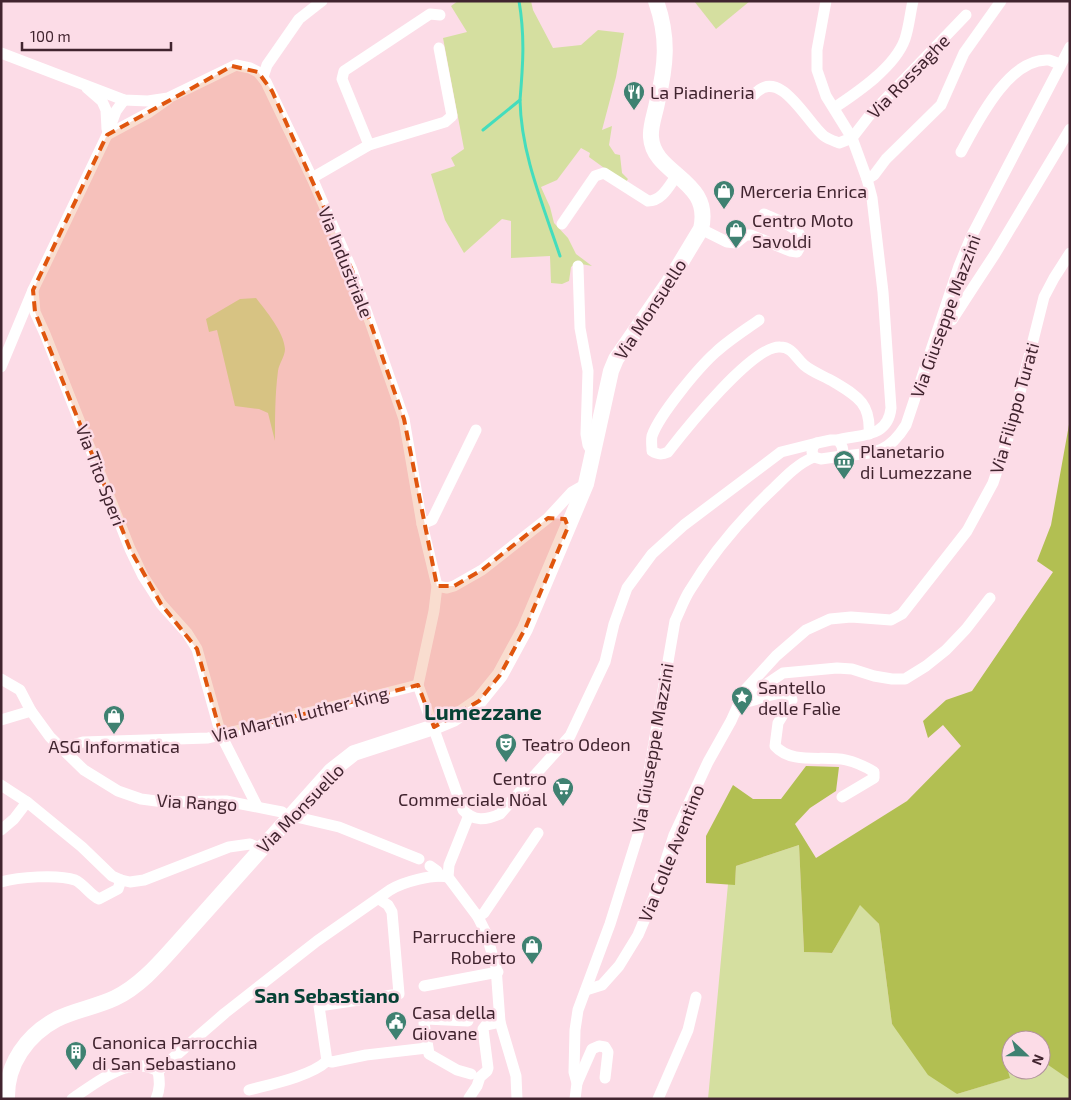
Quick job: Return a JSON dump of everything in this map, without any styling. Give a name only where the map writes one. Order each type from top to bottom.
[{"type":"main road","points":[[656,1],[662,18],[666,41],[664,71],[650,137],[655,152],[699,198],[703,220],[701,229]]},
{"type":"main road","name":"Via Monsuello","points":[[7,1099],[8,1075],[22,1048],[35,1034],[58,1019],[116,998],[135,985],[160,962],[331,771],[354,754],[453,719],[480,701],[500,676],[525,629],[586,484],[611,371],[616,359],[669,282],[701,229]]},
{"type":"street","points":[[107,134],[148,113],[168,98],[232,66],[250,68],[263,77],[268,65],[298,19],[322,1]]},
{"type":"street","name":"Via Rossaghe","points":[[826,1],[816,62],[826,96],[852,138],[868,179],[883,292],[891,408],[888,422],[884,427],[869,434]]},
{"type":"street","points":[[834,108],[852,96],[890,64],[905,38],[913,1]]},
{"type":"street","points":[[868,179],[874,176],[886,159],[941,105],[964,53],[1001,1]]},
{"type":"street","points":[[369,145],[342,79],[344,71],[430,14],[440,15]]},
{"type":"street","name":"Via Rossaghe","points":[[852,138],[869,116],[966,15]]},
{"type":"street","name":"Via Giuseppe Mazzini","points":[[577,1083],[574,1072],[575,1030],[578,1010],[610,924],[638,835],[675,621],[690,590],[720,548],[751,510],[814,451],[841,448],[883,450],[898,438],[906,425],[959,266],[971,237],[1070,47]]},
{"type":"street","points":[[312,178],[369,145],[445,122],[452,116],[439,48]]},
{"type":"street","points":[[1,53],[124,100],[148,101],[168,98]]},
{"type":"street","points":[[961,152],[985,107],[1008,79],[1023,68],[1035,63],[1049,60],[1060,64]]},
{"type":"street","name":"Via Industriale","points":[[263,77],[272,91],[352,270],[404,419],[422,524],[437,586],[434,611],[418,685]]},
{"type":"street","points":[[84,85],[102,101],[106,110],[107,134]]},
{"type":"street","points":[[754,95],[759,88],[769,86],[782,90],[797,104],[824,136],[839,143],[852,138]]},
{"type":"street","points":[[1,367],[32,290],[107,134],[122,113],[124,100]]},
{"type":"street","points":[[941,323],[952,320],[990,262],[1070,129]]},
{"type":"street","points":[[562,224],[595,176],[604,173],[648,201],[655,201],[678,175]]},
{"type":"street","points":[[701,229],[727,242],[736,243],[746,235],[751,235],[797,252],[801,246],[802,237],[798,231],[764,214]]},
{"type":"street","name":"Via Filippo Turati","points":[[740,702],[745,690],[776,656],[806,630],[830,619],[850,617],[892,620],[902,614],[967,531],[993,483],[1010,432],[1044,297],[1070,253]]},
{"type":"street","name":"Via Monsuello","points":[[578,266],[580,328],[588,371],[586,434],[588,445],[594,453]]},
{"type":"street","name":"Via Tito Speri","points":[[32,290],[35,312],[130,549],[143,576],[157,597],[187,633],[197,649],[221,735],[257,806]]},
{"type":"street","points":[[760,320],[715,352],[682,391],[662,416],[653,433],[651,439],[652,451],[662,455],[668,452],[702,410],[730,380],[765,351],[774,347],[787,348],[804,365],[858,396],[868,413],[869,434],[852,436],[841,448]]},
{"type":"street","points":[[422,524],[432,520],[476,430]]},
{"type":"street","points":[[418,685],[463,810],[478,819],[488,820],[500,814],[570,736],[605,662],[614,624],[627,588],[652,554],[684,526],[781,452],[800,448],[814,451]]},
{"type":"street","name":"Via Giuseppe Mazzini","points":[[814,451],[821,459],[841,448]]},
{"type":"street","points":[[437,586],[447,588],[454,586],[482,570],[548,518],[572,492],[586,484]]},
{"type":"street","points":[[560,506],[577,507]]},
{"type":"street","points":[[548,518],[559,516],[565,519],[568,527]]},
{"type":"street","points":[[740,702],[783,673],[837,668],[852,669],[892,679],[905,679],[926,666],[946,650],[966,629],[990,598]]},
{"type":"street","name":"Via Rango","points":[[1,678],[20,690],[31,711],[50,737],[84,770],[118,791],[141,799],[164,802],[226,801],[257,806],[282,812],[290,817],[339,828],[419,859]]},
{"type":"street","name":"Via Martin Luther King","points":[[62,748],[83,742],[208,738],[418,685]]},
{"type":"street","points":[[740,702],[754,701],[785,693],[792,700],[778,723],[775,746],[779,750],[784,754],[795,757],[846,760],[874,772],[874,778],[842,797]]},
{"type":"street","name":"Via Colle Aventino","points":[[586,990],[602,985],[608,979],[619,966],[638,935],[654,897],[674,835],[708,762],[740,702]]},
{"type":"street","points":[[1,720],[31,711]]},
{"type":"street","points":[[1,785],[27,802],[82,847],[112,876],[121,880],[130,882],[144,880],[229,847],[250,844],[260,849]]},
{"type":"street","points":[[1,830],[14,819],[27,802]]},
{"type":"street","points":[[444,876],[469,815]]},
{"type":"street","points":[[478,917],[484,913],[538,833]]},
{"type":"street","points":[[430,866],[444,876],[478,917],[486,933],[498,972],[500,1022],[516,1076],[517,1099]]},
{"type":"street","points":[[158,1072],[226,1013],[317,941],[379,898],[398,885],[444,876]]},
{"type":"street","points":[[1,882],[16,878],[61,878],[75,880],[99,899],[118,889],[121,880]]},
{"type":"street","points":[[327,1061],[319,1006],[400,994],[392,912],[388,905],[379,898]]},
{"type":"street","points":[[424,986],[498,972]]},
{"type":"street","points":[[658,1099],[688,1030],[696,996]]},
{"type":"street","points":[[468,1021],[426,1019],[424,1023],[427,1048],[428,1054],[431,1057],[457,1070],[476,1076]]},
{"type":"street","points":[[476,1076],[488,1068],[483,1029],[486,1025],[500,1022]]},
{"type":"street","name":"Via Giuseppe Mazzini","points":[[575,1099],[577,1083],[592,1049],[599,1046],[605,1047],[608,1052],[605,1078]]},
{"type":"street","points":[[327,1061],[332,1062],[366,1055],[427,1048]]},
{"type":"street","points":[[249,1090],[310,1072],[320,1068],[327,1061]]},
{"type":"street","points":[[72,1099],[113,1073],[130,1067],[142,1066],[152,1068],[158,1072],[160,1081],[156,1099]]},
{"type":"street","points":[[469,1099],[477,1086],[476,1076]]},
{"type":"highlighted area","points":[[232,66],[258,72],[272,91],[352,270],[404,419],[437,586],[454,586],[482,570],[548,518],[565,519],[568,527],[525,629],[500,675],[479,701],[434,727],[418,685],[221,735],[197,649],[161,604],[130,549],[35,312],[33,290],[107,135]]},
{"type":"green space","points":[[458,1],[531,1],[533,10],[553,48],[581,45],[598,30],[624,33],[616,77],[602,130],[612,126],[609,145],[615,154],[620,155],[622,173],[628,179],[625,183],[589,157],[590,153],[581,148],[557,180],[541,187],[550,207],[554,223],[568,238],[576,254],[592,266],[576,263],[571,267],[569,281],[562,284],[551,283],[550,256],[511,258],[511,221],[502,219],[464,253],[445,220],[431,174],[455,166],[451,158],[464,149],[443,38],[467,32],[451,6]]},
{"type":"green space","points":[[694,1],[750,1],[716,29]]},
{"type":"green space","points":[[256,298],[278,329],[285,349],[277,380],[275,441],[268,413],[259,409],[235,406],[217,330],[209,332],[206,319],[240,299]]},
{"type":"green space","points":[[1070,419],[1070,1080],[1051,1067],[1051,1030],[1001,1030],[1001,1080],[1003,1080],[957,1094],[928,1075],[892,1024],[879,924],[860,905],[832,953],[804,952],[799,845],[736,866],[735,885],[706,883],[706,836],[733,785],[753,799],[781,799],[806,766],[839,767],[836,791],[810,808],[795,824],[816,858],[907,801],[961,746],[943,725],[928,738],[923,721],[946,700],[972,691],[1053,572],[1037,561],[1051,525]]},
{"type":"green space","points":[[799,845],[804,952],[832,953],[860,904],[879,924],[892,1024],[957,1094],[1002,1080],[1051,1080],[1051,1066],[1070,1080],[1069,1099],[708,1099],[728,884],[735,884],[736,866]]},
{"type":"waterway","points":[[483,130],[520,100],[523,50],[519,1]]},
{"type":"waterway","points":[[520,100],[521,120],[529,160],[560,256]]},
{"type":"place","name":"La Piadineria","points":[[634,111]]},
{"type":"place","name":"Merceria Enrica","points":[[724,210]]},
{"type":"place","name":"Centro Moto Savoldi","points":[[736,249]]},
{"type":"place","name":"Planetario di Lumezzane","points":[[844,480]]},
{"type":"place","name":"Santello delle Falìe","points":[[742,716]]},
{"type":"place","name":"ASG Informatica","points":[[114,735]]},
{"type":"place","name":"Teatro Odeon","points":[[506,763]]},
{"type":"place","name":"Centro Commerciale Nöal","points":[[563,807]]},
{"type":"place","name":"Parrucchiere Roberto","points":[[532,965]]},
{"type":"place","name":"Casa della Giovane","points":[[396,1041]]},
{"type":"place","name":"Canonica Parrocchia di San Sebastiano","points":[[76,1071]]},
{"type":"district","name":"Lumezzane","points":[[483,711]]},
{"type":"district","name":"San Sebastiano","points":[[327,995]]}]
